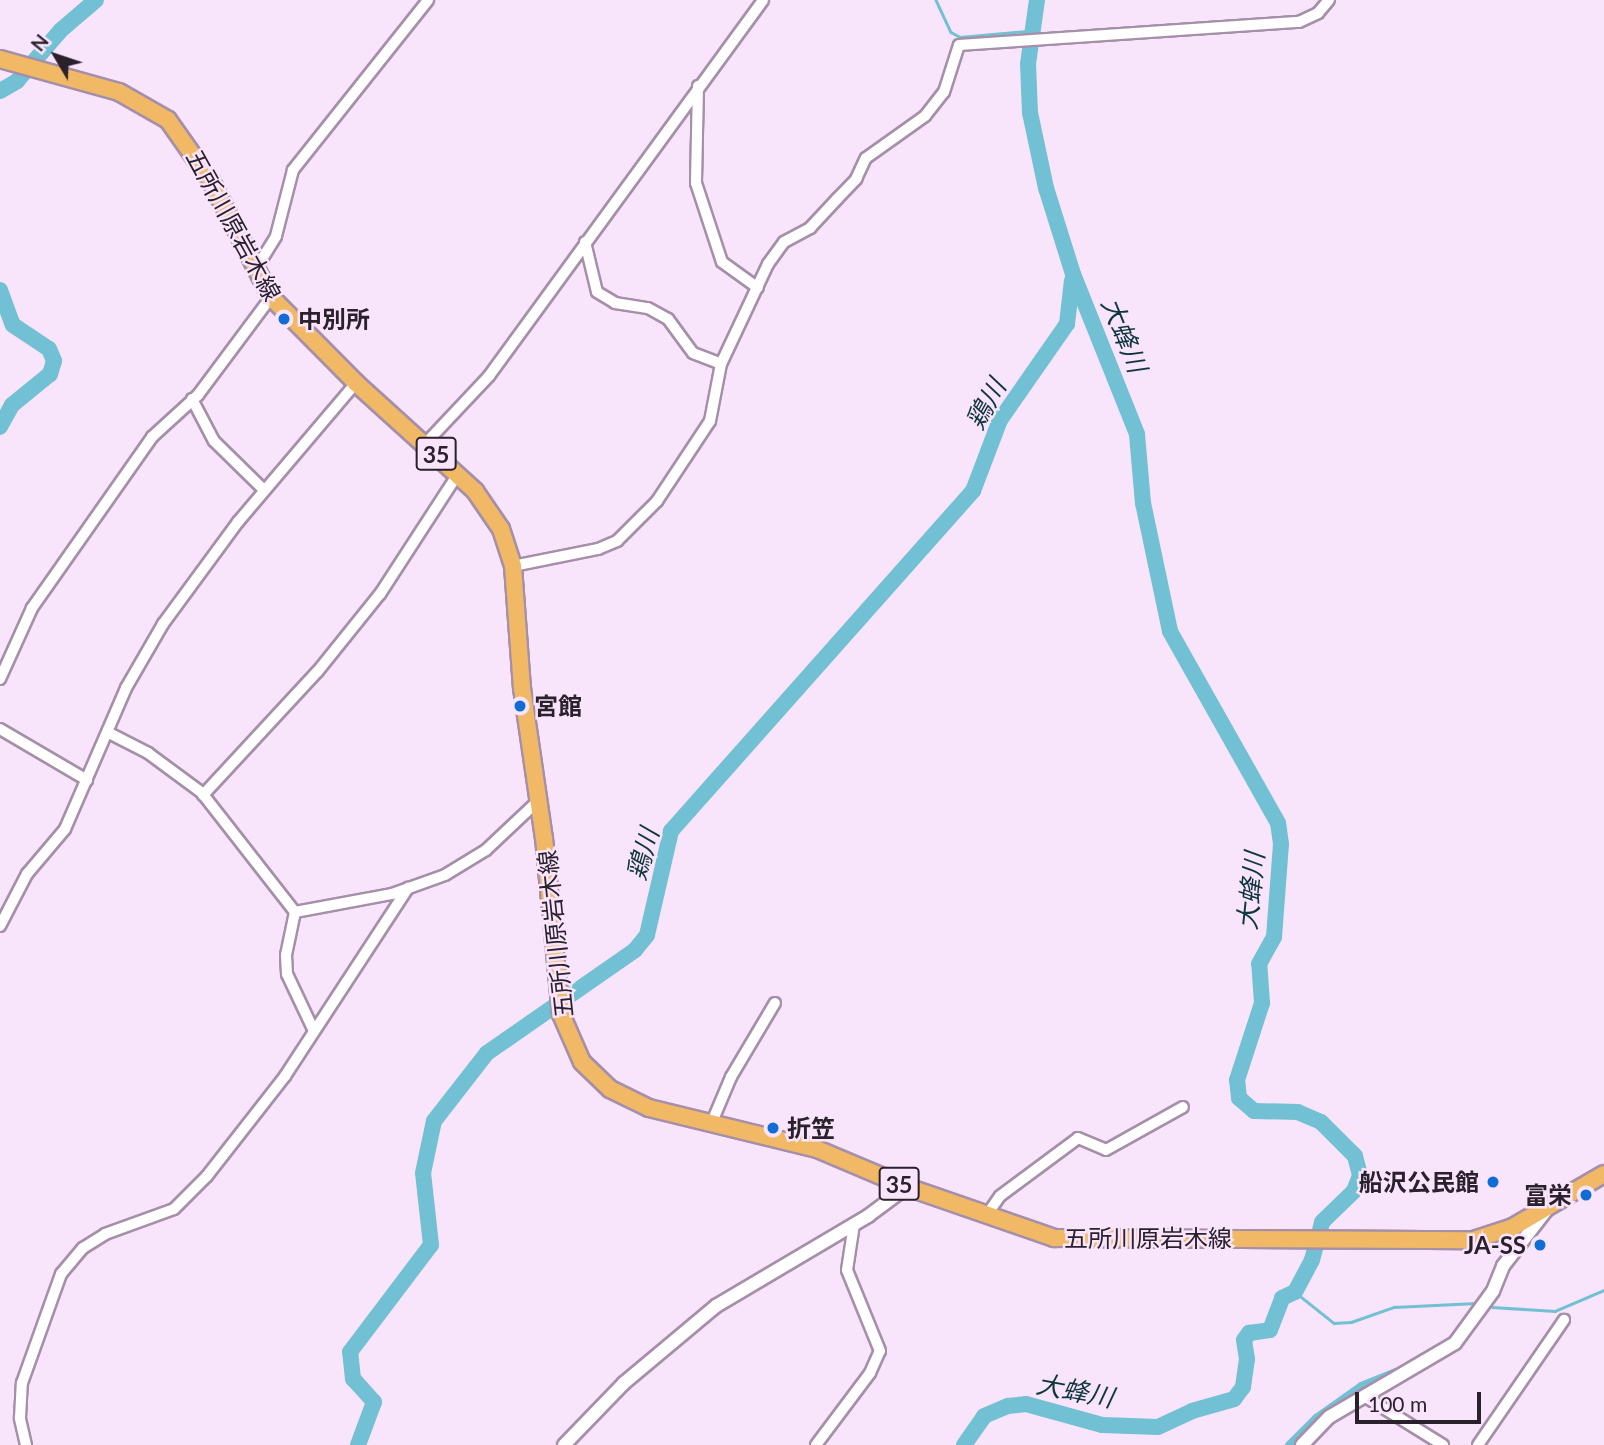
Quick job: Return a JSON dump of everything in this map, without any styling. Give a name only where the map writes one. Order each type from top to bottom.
[{"type":"main road","name":"五所川原岩木線","points":[[5,60],[119,92],[168,120],[191,149],[271,297],[356,383],[458,474],[501,529],[513,566],[520,675],[538,801],[561,1014],[578,1055],[610,1089],[649,1108],[829,1153],[907,1188],[1054,1238],[1087,1241],[1288,1238],[1473,1240],[1513,1227],[1604,1174]]},
{"type":"street","points":[[257,267],[276,236],[293,170],[428,0]]},
{"type":"street","points":[[425,444],[489,376],[698,85],[763,0]]},
{"type":"street","points":[[513,566],[598,550],[636,525],[710,421],[722,364],[758,288],[785,242],[810,228],[856,179],[866,158],[925,116],[944,92],[959,45],[1299,22],[1318,13],[1329,0]]},
{"type":"street","points":[[698,85],[696,183],[722,262],[758,288]]},
{"type":"street","points":[[585,242],[597,292],[615,303],[648,308],[668,319],[693,352],[722,364]]},
{"type":"street","points":[[0,679],[32,608],[152,437],[192,399],[271,297]]},
{"type":"street","points":[[0,926],[27,874],[65,829],[127,688],[163,624],[264,491],[356,383]]},
{"type":"street","points":[[192,399],[214,441],[264,491]]},
{"type":"street","points":[[203,795],[317,671],[380,594],[458,474]]},
{"type":"street","points":[[0,730],[87,780]]},
{"type":"street","points":[[109,733],[148,753],[203,795],[295,912]]},
{"type":"street","points":[[295,912],[360,902],[445,875],[485,850],[538,801]]},
{"type":"street","points":[[26,1445],[20,1418],[22,1383],[61,1274],[83,1248],[105,1234],[157,1217],[182,1203],[270,1098],[408,888]]},
{"type":"street","points":[[295,912],[289,931],[287,974],[313,1029]]},
{"type":"street","points":[[712,1122],[731,1077],[775,1003]]},
{"type":"street","points":[[986,1216],[1000,1196],[1078,1138],[1106,1150],[1183,1107]]},
{"type":"street","points":[[564,1445],[624,1384],[716,1306],[854,1224],[907,1188]]},
{"type":"street","points":[[1302,1445],[1329,1417],[1455,1342],[1493,1291],[1503,1266],[1548,1208]]},
{"type":"street","points":[[816,1445],[870,1373],[880,1351],[847,1270],[854,1224]]},
{"type":"street","points":[[1478,1445],[1564,1320]]},
{"type":"street","points":[[1364,1395],[1443,1445]]},
{"type":"waterway","points":[[0,91],[17,81],[61,30],[96,0]]},
{"type":"waterway","points":[[936,0],[951,32],[960,37],[1027,31],[1028,64]]},
{"type":"waterway","name":"大蜂川","points":[[964,1445],[984,1416],[1008,1406],[1026,1404],[1102,1425],[1158,1427],[1192,1411],[1234,1399],[1243,1387],[1247,1359],[1244,1340],[1249,1333],[1270,1330],[1282,1298],[1295,1292],[1312,1260],[1322,1222],[1354,1191],[1360,1175],[1355,1156],[1321,1122],[1298,1112],[1254,1111],[1239,1098],[1237,1080],[1262,1003],[1259,964],[1274,937],[1281,844],[1278,823],[1170,631],[1143,503],[1137,434],[1073,274],[1046,188],[1030,113],[1028,64],[1037,0]]},
{"type":"waterway","name":"鶏川","points":[[358,1445],[374,1402],[353,1379],[350,1352],[431,1245],[423,1173],[434,1121],[487,1053],[635,950],[647,935],[671,831],[973,491],[1000,420],[1067,324],[1072,280]]},
{"type":"waterway","points":[[0,290],[13,325],[49,349],[54,361],[50,374],[12,405],[0,427]]},
{"type":"waterway","points":[[1492,1307],[1555,1311],[1604,1290]]},
{"type":"waterway","points":[[1295,1292],[1334,1323],[1351,1322],[1394,1307],[1476,1303]]},
{"type":"waterway","points":[[1289,1445],[1316,1418],[1361,1386],[1396,1372]]},
{"type":"place","name":"中別所","points":[[284,319]]},
{"type":"place","name":"宮館","points":[[520,706]]},
{"type":"place","name":"折笠","points":[[773,1128]]},
{"type":"place","name":"船沢公民館","points":[[1493,1182]]},
{"type":"place","name":"富栄","points":[[1586,1195]]},
{"type":"place","name":"JA-SS","points":[[1540,1245]]}]
